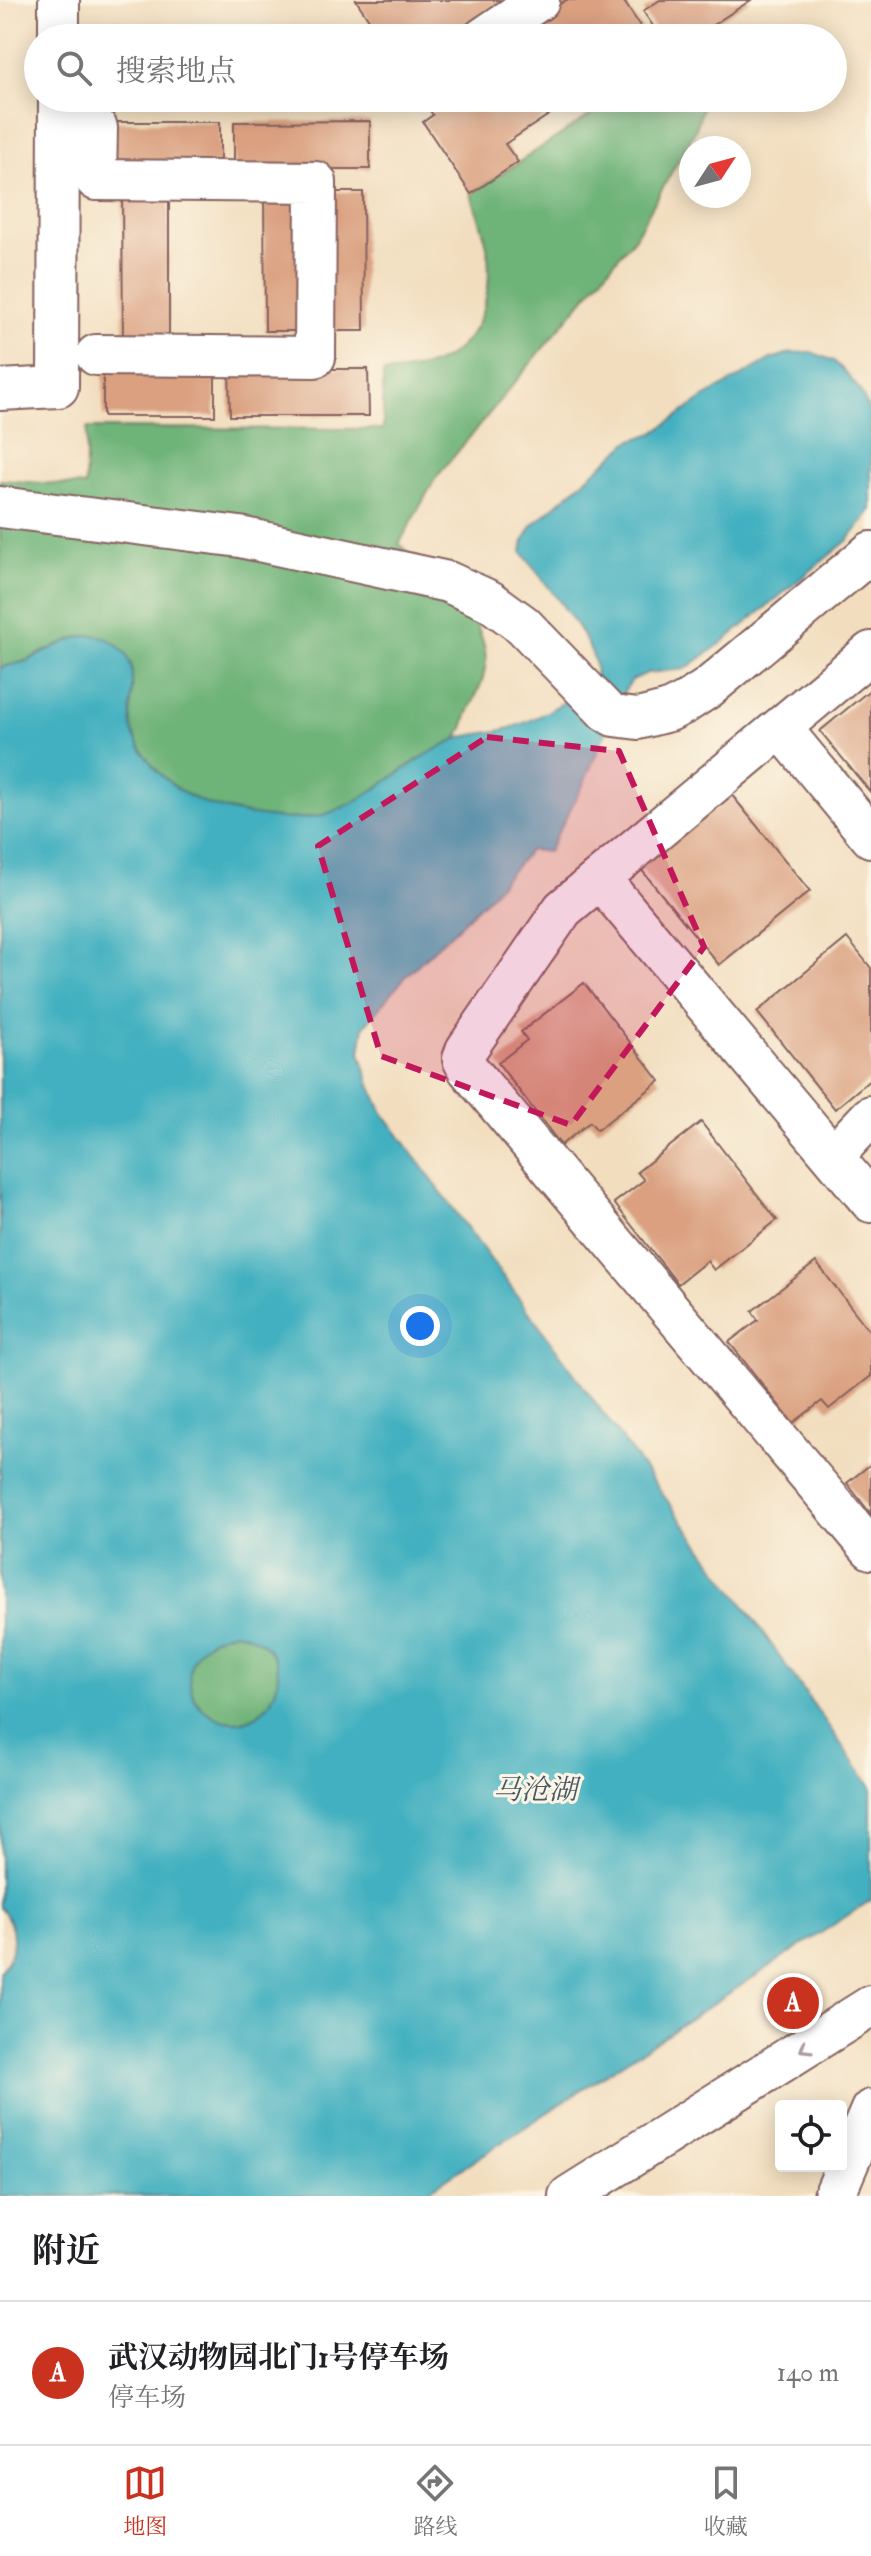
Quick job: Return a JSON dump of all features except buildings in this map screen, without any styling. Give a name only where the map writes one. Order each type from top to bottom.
[{"type":"lane","points":[[59,0],[59,24]]},
{"type":"lane","points":[[504,24],[539,0]]},
{"type":"lane","points":[[0,390],[58,387],[59,113],[97,128],[96,180],[316,182],[315,357],[96,355]]},
{"type":"lane","points":[[0,507],[240,537],[448,582],[490,601],[523,625],[606,711],[624,719],[638,719],[669,711],[708,688],[871,552]]},
{"type":"lane","points":[[871,652],[563,909],[466,1050],[463,1059],[468,1069],[871,1549]]},
{"type":"lane","points":[[781,728],[871,837]]},
{"type":"lane","points":[[600,879],[871,1202]]},
{"type":"lane","points":[[833,1156],[871,1116]]},
{"type":"lane","points":[[569,2196],[871,2006]]},
{"type":"lane","points":[[834,2196],[871,2110]]},
{"type":"highlighted area","points":[[487,737],[619,751],[704,947],[571,1125],[381,1056],[318,846]]},
{"type":"green space","points":[[595,112],[701,112],[692,136],[679,136],[679,159],[635,237],[435,479],[399,544],[463,605],[481,635],[486,660],[483,676],[456,740],[335,811],[296,818],[240,815],[187,795],[165,780],[147,760],[131,727],[131,664],[47,650],[26,661],[0,668],[0,480],[85,486],[87,428],[383,429],[383,373],[438,362],[453,353],[473,332],[484,305],[489,276],[484,234],[471,194]]},
{"type":"green space","points":[[234,1632],[251,1636],[266,1645],[275,1660],[279,1677],[275,1694],[266,1709],[251,1718],[234,1722],[217,1718],[202,1709],[193,1694],[189,1677],[193,1660],[202,1645],[217,1636]]},
{"type":"water","name":"马沧湖","points":[[811,352],[834,361],[859,389],[871,413],[871,511],[848,540],[723,642],[685,669],[647,673],[632,680],[622,694],[584,783],[548,852],[530,850],[482,904],[407,975],[364,1026],[360,1052],[383,1113],[738,1597],[871,1787],[871,1900],[420,2196],[0,2196],[0,1971],[10,1955],[13,1939],[10,1923],[0,1907],[0,668],[29,660],[79,638],[99,636],[108,639],[122,649],[129,661],[132,674],[130,714],[137,742],[148,760],[174,786],[189,796],[222,809],[268,817],[310,818],[344,807],[440,747],[457,739],[527,722],[565,702],[589,684],[595,674],[595,662],[589,647],[568,612],[522,552],[524,540],[532,526],[630,441],[654,433],[702,399],[771,359],[791,353]],"holes":[[[235,1632],[260,1642],[273,1657],[278,1675],[274,1693],[265,1708],[250,1719],[232,1722],[206,1711],[195,1699],[190,1680],[190,1669],[198,1652],[214,1639]]]},
{"type":"place","name":"武汉动物园北门1号停车场","points":[[793,2003]]}]
